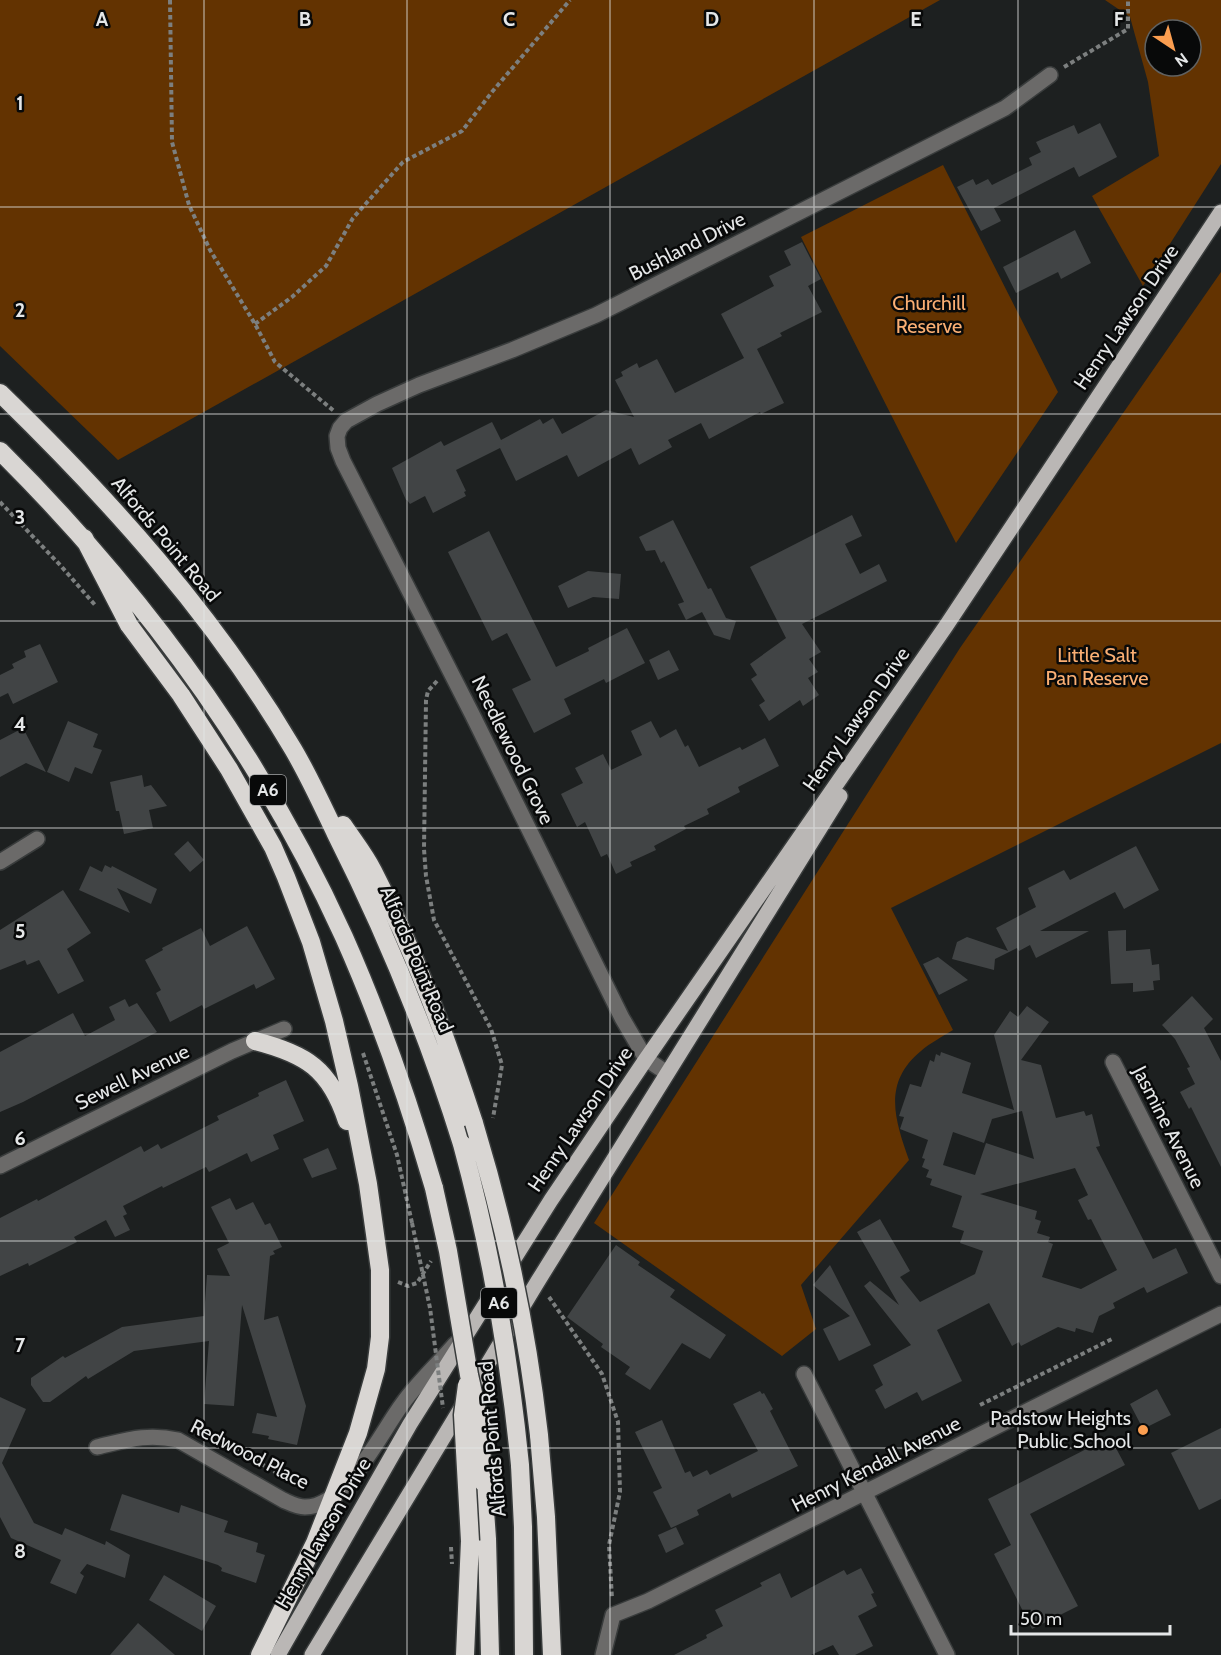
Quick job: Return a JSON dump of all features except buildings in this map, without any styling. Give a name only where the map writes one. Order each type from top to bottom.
[{"type":"highway","name":"Alfords Point Road","points":[[0,393],[86,479],[160,562],[222,642],[294,751],[382,928],[413,1000],[462,1144],[498,1297],[511,1376],[520,1464],[524,1655]]},
{"type":"highway","name":"Alfords Point Road","points":[[0,451],[84,538],[132,596],[214,704],[266,787],[295,839],[343,935],[380,1024],[400,1078],[434,1188],[480,1424],[479,1540],[490,1655]]},
{"type":"highway","name":"A6","points":[[84,538],[129,625],[181,695],[229,769],[273,847],[310,942],[334,1021],[350,1086],[368,1184],[380,1270],[380,1337],[376,1369],[368,1402],[333,1496],[297,1583],[260,1655]]},
{"type":"highway","points":[[294,751],[377,879],[427,992],[474,1123],[498,1208],[531,1369],[540,1435],[552,1655]]},
{"type":"highway","points":[[255,1041],[282,1048],[309,1062],[332,1085],[342,1106],[368,1184]]},
{"type":"highway","points":[[465,1655],[479,1540]]},
{"type":"main road","name":"Henry Lawson Drive","points":[[278,1655],[410,1425],[551,1200],[946,626],[1221,212]]},
{"type":"main road","name":"Henry Lawson Drive","points":[[312,1655],[537,1281],[946,626]]},
{"type":"street","name":"Bushland Drive","points":[[346,421],[411,389],[596,315],[1005,108],[1050,75]]},
{"type":"street","name":"Needlewood Grove","points":[[346,421],[337,436],[338,448],[343,461],[622,1018],[646,1059],[667,1073]]},
{"type":"street","points":[[0,862],[37,839]]},
{"type":"street","name":"Sewell Avenue","points":[[0,1166],[191,1070],[284,1029]]},
{"type":"street","name":"Jasmine Avenue","points":[[1113,1062],[1221,1276]]},
{"type":"street","name":"Henry Kendall Avenue","points":[[613,1615],[648,1601],[1221,1314]]},
{"type":"street","name":"Redwood Place","points":[[97,1447],[142,1436],[160,1436],[178,1440],[283,1500],[305,1507],[333,1496],[355,1474],[403,1403],[478,1318]]},
{"type":"street","points":[[804,1374],[947,1655]]},
{"type":"street","points":[[603,1655],[613,1615]]},
{"type":"path","points":[[170,0],[172,142],[189,205],[210,250],[275,362],[346,421]]},
{"type":"path","points":[[255,324],[292,297],[327,266],[353,218],[403,162],[462,131],[570,0]]},
{"type":"path","points":[[1050,75],[1128,29],[1128,0]]},
{"type":"path","points":[[0,502],[61,566],[100,612]]},
{"type":"path","points":[[360,1044],[397,1155],[429,1308],[443,1410]]},
{"type":"path","points":[[537,1281],[602,1374],[618,1422],[620,1492],[609,1545],[613,1615]]},
{"type":"path","points":[[980,1405],[1114,1338]]},
{"type":"path","points":[[226,1444],[307,1490],[305,1507]]},
{"type":"path","points":[[451,1543],[452,1564]]},
{"type":"green space","points":[[0,0],[940,0],[118,460],[0,346]]},
{"type":"green space","points":[[1105,0],[1221,0],[1221,164],[1143,286],[1092,196],[1159,156],[1147,78],[1203,78],[1203,18],[1143,18],[1143,64],[1130,17]]},
{"type":"green space","name":"Churchill Reserve","points":[[943,165],[1058,392],[956,543],[801,237]]},
{"type":"green space","name":"Little Salt Pan Reserve","points":[[1221,272],[1221,743],[891,908],[953,1030],[921,1051],[909,1063],[901,1076],[896,1089],[896,1116],[909,1160],[801,1285],[816,1329],[782,1356],[594,1223],[960,648]]},
{"type":"place","name":"Padstow Heights Public School","points":[[1143,1430]]}]
